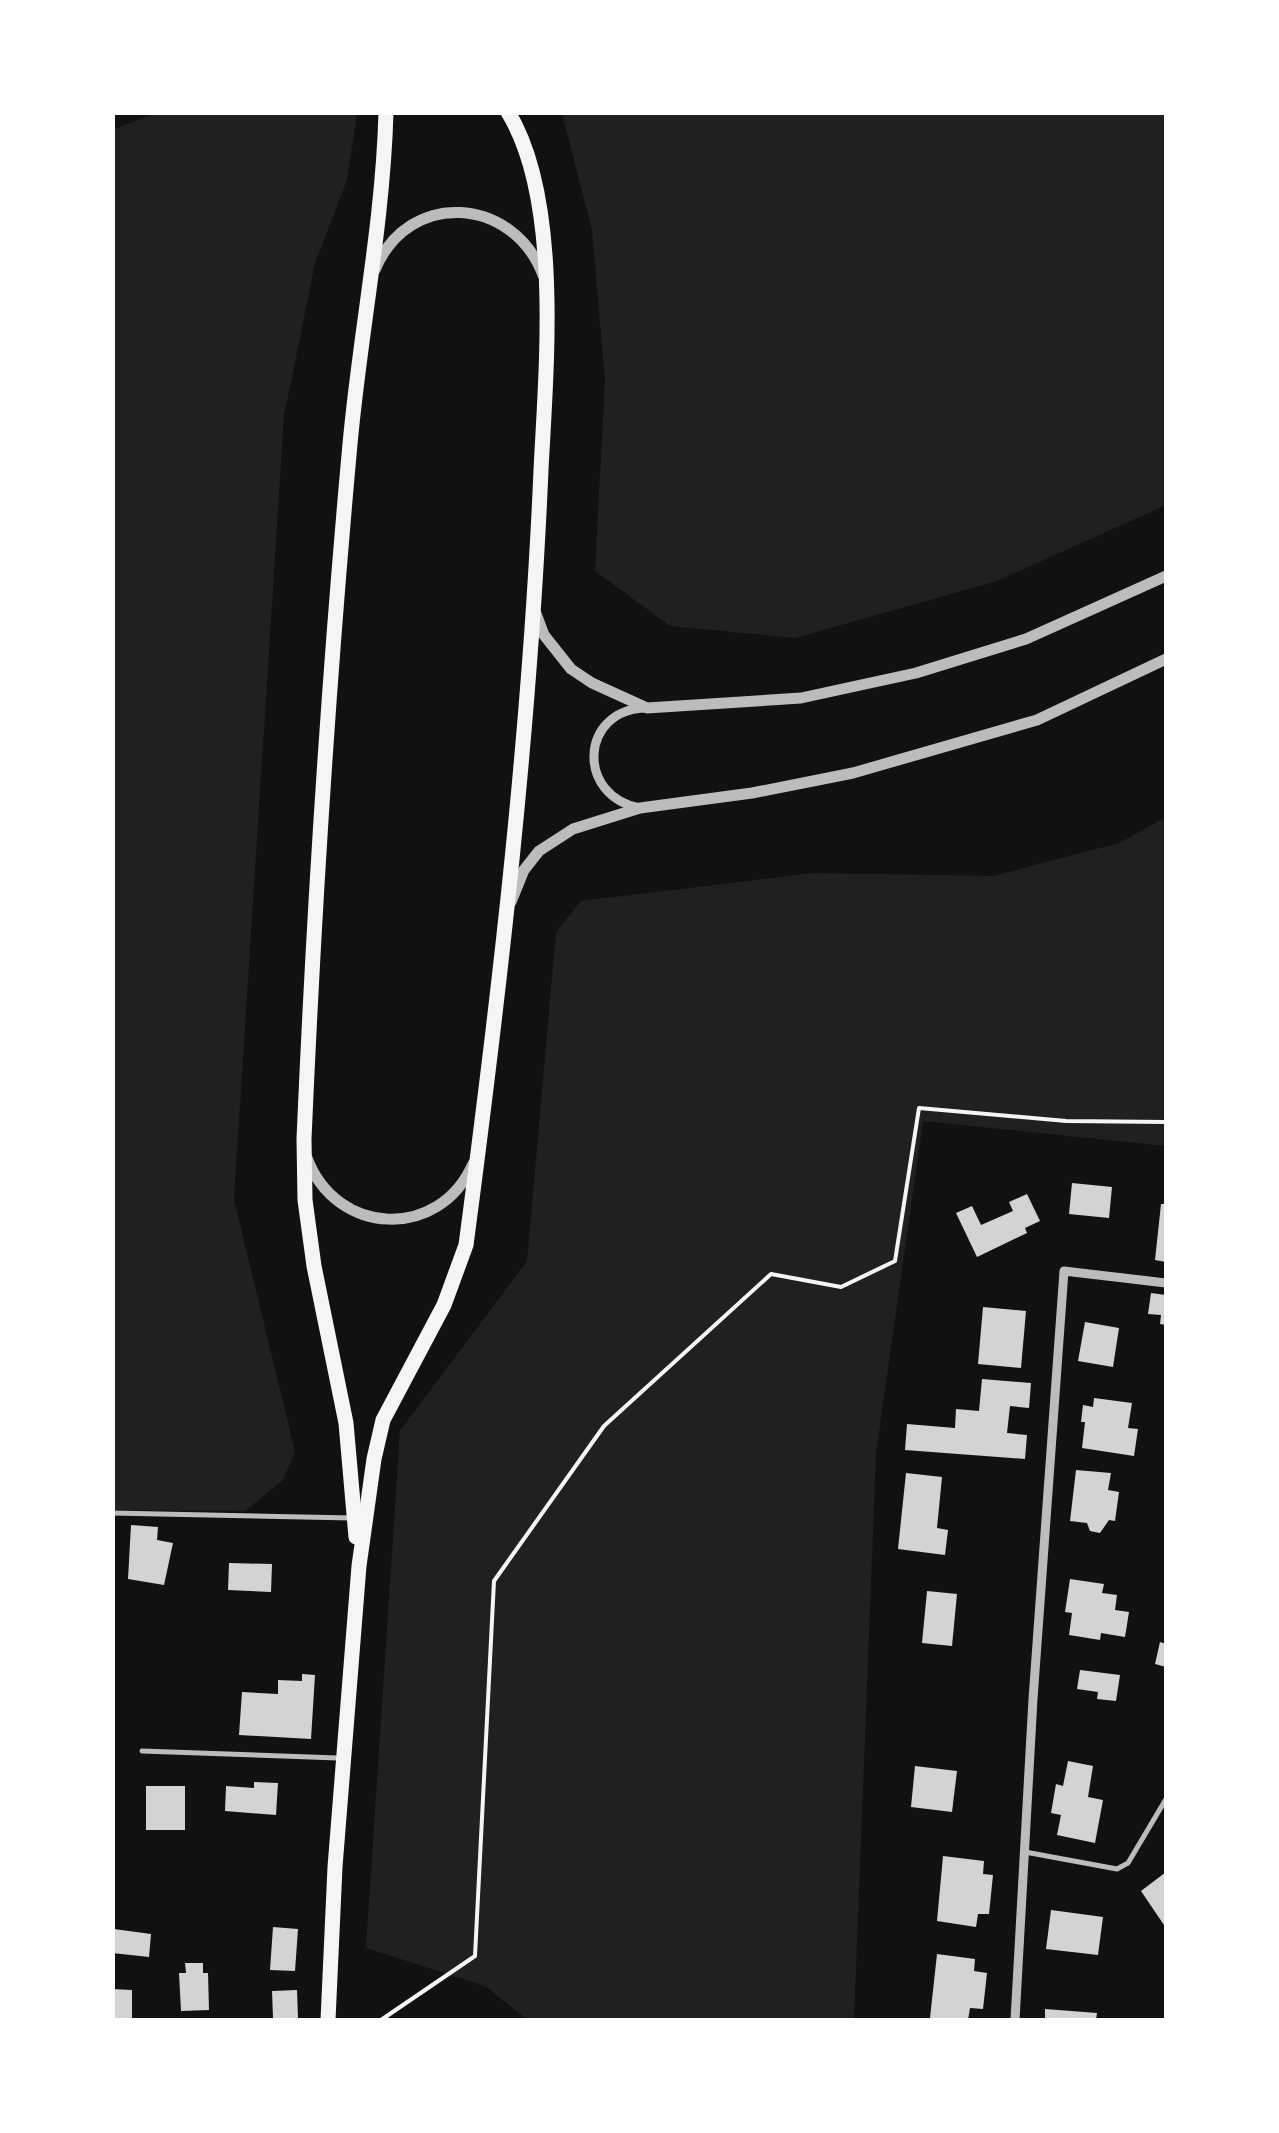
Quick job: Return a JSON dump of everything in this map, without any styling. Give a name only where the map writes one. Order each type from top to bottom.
[{"type":"main road","points":[[359,1566],[346,1423],[314,1266],[305,1200],[304,1139],[326,728],[350,439],[384,166],[386,112]]},
{"type":"main road","points":[[328,2020],[334,1867],[359,1566],[374,1459],[383,1420],[444,1306],[466,1245],[535,611],[546,294],[542,229],[532,175],[508,112]]},
{"type":"street","points":[[369,294],[376,264],[394,239],[419,220],[465,212],[495,220],[520,238],[539,263],[546,294]]},
{"type":"street","points":[[640,808],[620,802],[604,788],[595,770],[594,749],[609,722],[626,710],[800,698],[916,673],[1026,639],[1166,576]]},
{"type":"street","points":[[535,611],[544,634],[571,670],[592,684],[647,708]]},
{"type":"street","points":[[504,920],[524,870],[538,851],[573,829],[640,808],[752,793],[853,773],[1037,720],[1166,658]]},
{"type":"street","points":[[304,1139],[311,1169],[329,1194],[354,1212],[384,1219],[414,1216],[442,1203],[464,1181],[480,1144]]},
{"type":"street","points":[[1015,2020],[1032,1699],[1064,1272],[1166,1283]]},
{"type":"lane","points":[[112,1513],[355,1518]]},
{"type":"lane","points":[[142,1751],[344,1758]]},
{"type":"lane","points":[[1024,1852],[1117,1869],[1128,1863],[1166,1799]]},
{"type":"path","points":[[380,2020],[475,1956],[494,1581],[604,1426],[772,1274],[841,1286],[895,1261],[919,1108],[1066,1120],[1166,1122]]},
{"type":"shaded area","points":[[156,113],[357,113],[347,180],[315,263],[284,416],[234,1199],[295,1452],[283,1480],[245,1511],[113,1510],[112,130]]},
{"type":"shaded area","points":[[562,113],[1166,113],[1166,505],[997,581],[795,638],[670,626],[595,571],[605,380],[592,231]]},
{"type":"shaded area","points":[[1166,817],[1166,1146],[923,1121],[876,1454],[854,2020],[528,2020],[485,1986],[366,1948],[400,1431],[527,1261],[556,932],[581,901],[814,873],[993,876],[1119,843]]},
{"type":"building","points":[[1072,1183],[1112,1187],[1109,1218],[1069,1214]]},
{"type":"building","points":[[1027,1194],[1040,1221],[1025,1228],[1027,1233],[977,1257],[956,1213],[972,1206],[981,1225],[1013,1211],[1009,1202]]},
{"type":"building","points":[[1161,1204],[1166,1204],[1166,1262],[1155,1260]]},
{"type":"building","points":[[1151,1293],[1166,1295],[1166,1325],[1160,1324],[1161,1315],[1148,1314]]},
{"type":"building","points":[[983,1307],[1026,1311],[1021,1368],[978,1364]]},
{"type":"building","points":[[1085,1322],[1119,1328],[1113,1367],[1078,1361]]},
{"type":"building","points":[[982,1379],[1031,1383],[1029,1408],[1010,1406],[1007,1433],[1027,1435],[1025,1459],[905,1450],[907,1424],[955,1428],[956,1409],[979,1411]]},
{"type":"building","points":[[1094,1398],[1132,1403],[1128,1428],[1138,1429],[1134,1456],[1082,1448],[1083,1405],[1093,1407]]},
{"type":"building","points":[[1076,1470],[1111,1473],[1108,1490],[1119,1492],[1115,1521],[1109,1520],[1100,1533],[1090,1531],[1087,1523],[1070,1521]]},
{"type":"building","points":[[906,1473],[942,1477],[937,1528],[948,1530],[945,1555],[898,1549]]},
{"type":"building","points":[[131,1525],[158,1527],[157,1540],[173,1543],[164,1585],[128,1579]]},
{"type":"building","points":[[229,1563],[272,1564],[271,1592],[228,1590]]},
{"type":"building","points":[[1070,1579],[1104,1584],[1102,1593],[1117,1595],[1115,1610],[1129,1612],[1125,1637],[1101,1633],[1100,1640],[1069,1635],[1072,1613],[1065,1612]]},
{"type":"building","points":[[927,1591],[957,1594],[952,1646],[922,1643]]},
{"type":"building","points":[[1160,1642],[1166,1644],[1166,1667],[1155,1664]]},
{"type":"building","points":[[1080,1670],[1120,1675],[1116,1701],[1097,1699],[1098,1692],[1077,1689]]},
{"type":"building","points":[[302,1674],[315,1675],[311,1739],[239,1735],[242,1692],[278,1694],[278,1680],[302,1681]]},
{"type":"building","points":[[1068,1761],[1093,1766],[1088,1797],[1103,1800],[1095,1843],[1057,1835],[1061,1815],[1051,1813],[1056,1784],[1063,1786]]},
{"type":"building","points":[[915,1766],[957,1771],[952,1812],[911,1807]]},
{"type":"building","points":[[254,1782],[278,1783],[276,1815],[225,1811],[226,1786],[254,1788]]},
{"type":"building","points":[[146,1786],[185,1786],[185,1830],[146,1830]]},
{"type":"building","points":[[943,1856],[984,1861],[983,1874],[993,1875],[989,1914],[978,1914],[976,1927],[937,1921]]},
{"type":"building","points":[[1166,1872],[1166,1928],[1141,1891]]},
{"type":"building","points":[[1051,1910],[1103,1917],[1098,1955],[1046,1949]]},
{"type":"building","points":[[273,1927],[298,1929],[295,1971],[270,1970]]},
{"type":"building","points":[[114,1929],[151,1934],[149,1957],[112,1953]]},
{"type":"building","points":[[937,1954],[975,1959],[974,1971],[987,1973],[983,2009],[970,2008],[968,2020],[930,2018]]},
{"type":"building","points":[[185,1963],[203,1963],[203,1973],[208,1973],[209,2010],[181,2011],[179,1973],[186,1973]]},
{"type":"building","points":[[112,1989],[132,1990],[132,2020],[112,2020]]},
{"type":"building","points":[[297,1990],[298,2018],[273,2018],[272,1991]]},
{"type":"building","points":[[1045,2009],[1097,2013],[1096,2020],[1045,2020]]}]
